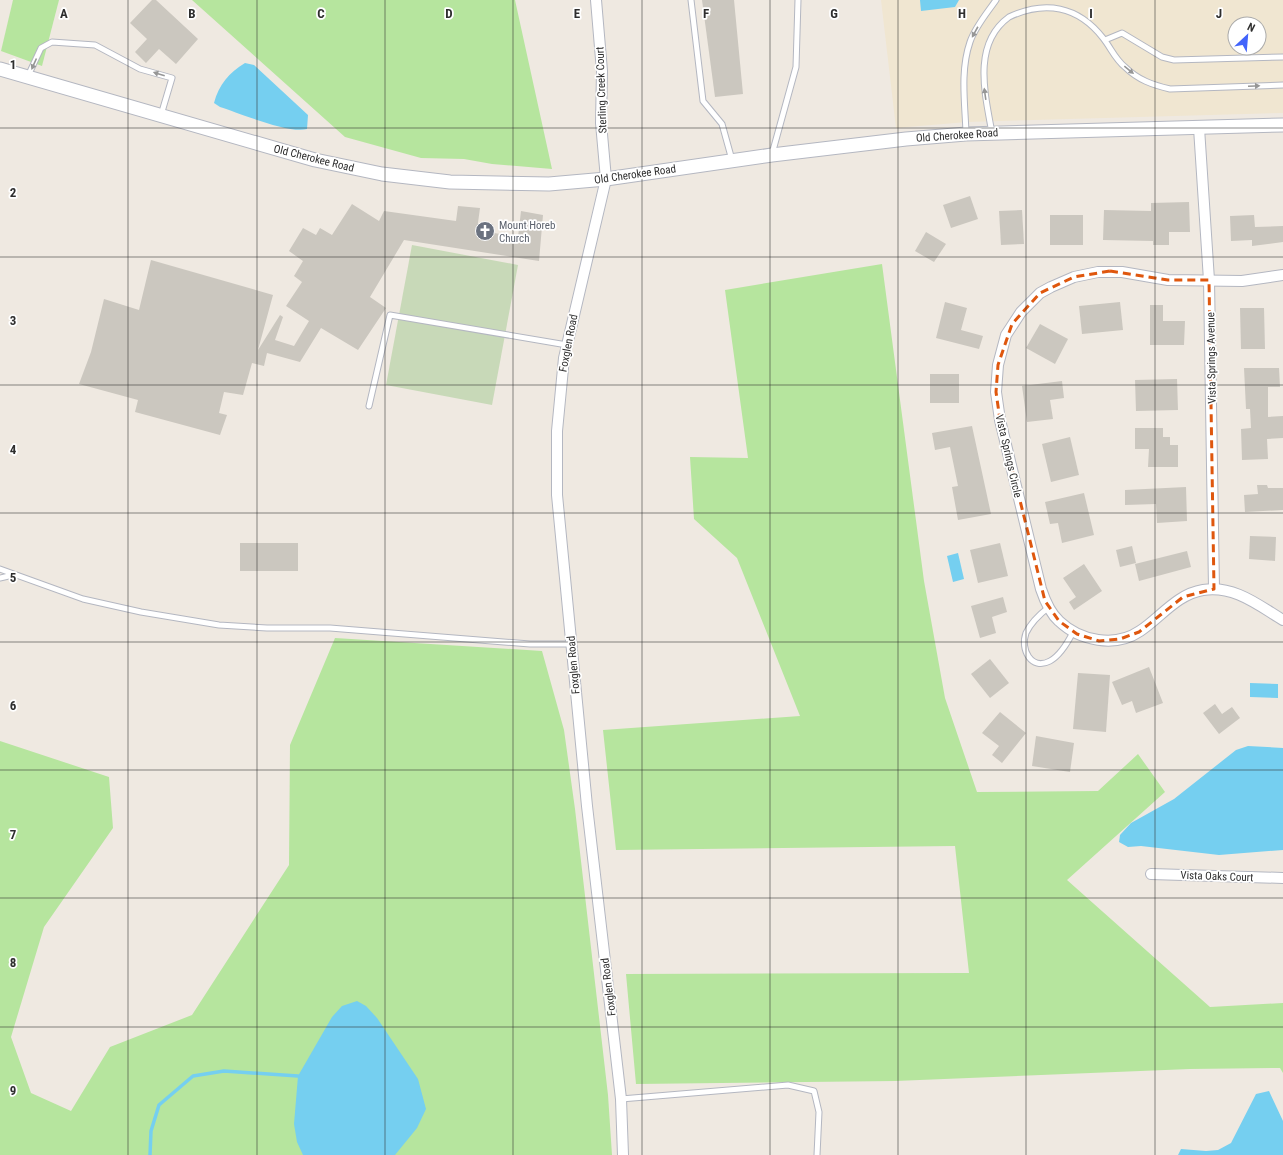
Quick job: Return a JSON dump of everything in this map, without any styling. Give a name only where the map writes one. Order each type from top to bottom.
[{"type":"street","name":"Sterling Creek Court","points":[[596,0],[602,71],[601,123],[606,179]]},
{"type":"street","name":"Old Cherokee Road","points":[[0,69],[315,160],[382,174],[450,182],[518,185],[606,179],[906,139],[966,134],[992,132],[1283,125]]},
{"type":"street","name":"Vista Springs Avenue","points":[[1200,128],[1209,280],[1214,589]]},
{"type":"street","name":"Foxglen Road","points":[[606,179],[564,358],[558,417],[556,461],[557,495],[587,806],[621,1099],[623,1155]]},
{"type":"street","name":"Vista Springs Circle","points":[[1283,275],[1242,282],[1168,280],[1110,271],[1074,277],[1040,293],[1021,312],[1006,335],[996,378],[997,399],[1002,428],[1041,589],[1049,607],[1059,621],[1073,632],[1088,638],[1099,641],[1120,639],[1139,632],[1183,597],[1202,590],[1214,589],[1228,591],[1244,596],[1283,620]]},
{"type":"street","name":"Vista Oaks Court","points":[[1151,874],[1283,878]]},
{"type":"lane","points":[[691,0],[703,101],[722,124],[732,161]]},
{"type":"lane","points":[[772,156],[796,67],[798,0]]},
{"type":"lane","points":[[966,134],[966,55],[970,41],[984,16],[996,0]]},
{"type":"lane","points":[[992,132],[984,90],[984,69],[991,38],[998,27],[1007,19],[1027,7],[1050,4],[1059,5],[1074,10],[1094,27],[1125,68],[1142,80],[1156,86],[1170,89],[1283,85]]},
{"type":"lane","points":[[1105,40],[1122,33],[1162,57],[1174,60],[1283,57]]},
{"type":"lane","points":[[28,78],[41,48],[52,42],[95,45],[140,69],[172,78],[161,116]]},
{"type":"lane","points":[[369,406],[390,315],[567,345]]},
{"type":"lane","points":[[0,569],[13,575],[83,599],[141,612],[219,625],[268,628],[330,628],[530,644],[571,644]]},
{"type":"lane","points":[[0,578],[13,575]]},
{"type":"lane","points":[[1049,607],[1033,621],[1026,632],[1024,642],[1025,653],[1032,661],[1040,663],[1050,661],[1060,653],[1073,632]]},
{"type":"lane","points":[[621,1099],[788,1085],[814,1091],[819,1112],[817,1155]]},
{"type":"highlighted area","points":[[1110,271],[1168,280],[1209,280],[1214,589],[1183,597],[1139,632],[1120,639],[1099,641],[1077,634],[1059,621],[1045,601],[1000,420],[996,392],[998,365],[1012,324],[1040,293],[1051,287],[1074,277]]},
{"type":"shaded area","points":[[881,0],[1283,0],[1283,113],[967,122],[896,128]]},
{"type":"green space","points":[[13,0],[59,0],[42,66],[1,51]]},
{"type":"green space","points":[[192,0],[515,0],[552,169],[492,164],[464,159],[421,158],[345,137]]},
{"type":"green space","points":[[412,245],[518,265],[492,405],[386,385]]},
{"type":"green space","points":[[882,264],[924,581],[945,698],[977,792],[1098,791],[1138,754],[1165,792],[1067,880],[1210,1007],[1283,1003],[1283,1073],[1280,1068],[1190,1069],[895,1081],[636,1084],[626,974],[969,973],[955,846],[616,850],[603,730],[800,716],[737,558],[694,519],[690,457],[748,458],[725,290]]},
{"type":"green space","points":[[335,638],[542,651],[564,730],[575,809],[608,1095],[612,1155],[0,1155],[0,741],[109,777],[113,828],[44,927],[11,1037],[31,1093],[71,1111],[110,1047],[192,1015],[289,865],[290,745]]},
{"type":"water","points":[[920,0],[959,0],[955,7],[921,11]]},
{"type":"water","points":[[245,63],[254,65],[308,115],[307,129],[288,129],[277,126],[220,107],[214,103],[216,96],[225,80],[229,75]]},
{"type":"water","points":[[958,553],[964,579],[953,582],[947,556]]},
{"type":"water","points":[[1250,683],[1278,684],[1278,698],[1250,697]]},
{"type":"water","points":[[1248,746],[1283,748],[1283,850],[1219,855],[1141,846],[1128,847],[1119,842],[1120,835],[1131,823],[1174,799],[1236,750]]},
{"type":"water","points":[[357,1001],[366,1006],[377,1018],[418,1079],[426,1109],[417,1128],[395,1155],[303,1155],[297,1142],[294,1124],[298,1076],[332,1017],[342,1006]]},
{"type":"water","points":[[1269,1091],[1283,1121],[1283,1155],[1178,1155],[1181,1149],[1206,1151],[1218,1150],[1231,1143],[1256,1094]]},
{"type":"building","points":[[152,0],[156,0],[198,39],[176,64],[159,49],[146,63],[135,52],[147,39],[130,23]]},
{"type":"building","points":[[702,0],[734,0],[743,94],[715,97]]},
{"type":"building","points":[[970,196],[978,219],[951,228],[943,205]]},
{"type":"building","points":[[1189,202],[1190,232],[1169,232],[1169,245],[1153,245],[1153,241],[1103,240],[1104,210],[1151,211],[1151,203]]},
{"type":"building","points":[[352,204],[379,221],[384,211],[456,221],[458,206],[480,208],[477,230],[518,237],[521,211],[543,215],[539,261],[404,240],[370,297],[386,308],[358,350],[321,328],[300,362],[267,353],[264,366],[252,363],[243,395],[224,392],[219,413],[227,415],[220,435],[135,412],[138,400],[79,384],[91,352],[104,299],[139,310],[151,260],[273,295],[258,350],[280,315],[283,317],[275,340],[294,346],[309,321],[286,306],[302,282],[294,276],[303,261],[289,251],[303,228],[316,235],[320,228],[332,235]]},
{"type":"building","points":[[1022,210],[1024,244],[1001,245],[999,211]]},
{"type":"building","points":[[1050,215],[1083,215],[1083,245],[1050,245]]},
{"type":"building","points":[[1254,215],[1255,227],[1283,226],[1283,242],[1252,246],[1252,240],[1231,241],[1230,216]]},
{"type":"building","points":[[926,232],[946,244],[934,262],[915,251]]},
{"type":"building","points":[[945,302],[967,308],[961,330],[983,336],[979,349],[936,338]]},
{"type":"building","points":[[1120,302],[1123,330],[1082,334],[1079,306]]},
{"type":"building","points":[[1150,305],[1163,305],[1163,321],[1185,321],[1184,345],[1150,345]]},
{"type":"building","points":[[1240,308],[1264,308],[1265,349],[1241,349]]},
{"type":"building","points":[[1040,324],[1068,339],[1055,364],[1026,348]]},
{"type":"building","points":[[1244,368],[1279,368],[1280,387],[1268,387],[1268,417],[1283,416],[1283,438],[1267,439],[1268,459],[1242,460],[1241,429],[1251,428],[1250,409],[1246,409]]},
{"type":"building","points":[[930,374],[959,374],[959,403],[930,403]]},
{"type":"building","points":[[1177,379],[1178,410],[1136,411],[1135,380]]},
{"type":"building","points":[[1062,381],[1064,398],[1050,400],[1053,419],[1027,422],[1022,386]]},
{"type":"building","points":[[972,426],[991,514],[958,520],[952,487],[958,486],[950,447],[935,450],[932,433]]},
{"type":"building","points":[[1135,428],[1163,428],[1163,437],[1170,437],[1170,445],[1178,445],[1178,467],[1148,467],[1149,449],[1135,449]]},
{"type":"building","points":[[1070,437],[1079,475],[1051,482],[1042,444]]},
{"type":"building","points":[[1257,485],[1267,485],[1268,488],[1283,488],[1283,510],[1245,512],[1244,495],[1258,494]]},
{"type":"building","points":[[1186,487],[1187,521],[1157,523],[1156,504],[1125,505],[1125,490]]},
{"type":"building","points":[[1084,493],[1094,535],[1062,543],[1058,523],[1050,524],[1045,502]]},
{"type":"building","points":[[1250,536],[1276,537],[1275,561],[1249,559]]},
{"type":"building","points":[[240,543],[298,543],[298,571],[240,571]]},
{"type":"building","points":[[1000,543],[1008,576],[978,583],[970,550]]},
{"type":"building","points":[[1132,546],[1136,563],[1120,567],[1116,550]]},
{"type":"building","points":[[1187,551],[1191,567],[1139,581],[1135,564]]},
{"type":"building","points":[[1084,564],[1102,591],[1074,610],[1069,602],[1076,597],[1063,578]]},
{"type":"building","points":[[1003,597],[1007,612],[992,617],[996,633],[980,638],[971,606]]},
{"type":"building","points":[[990,659],[1009,683],[990,698],[971,674]]},
{"type":"building","points":[[1149,667],[1163,703],[1136,713],[1132,701],[1122,705],[1112,682]]},
{"type":"building","points":[[1078,673],[1110,675],[1106,732],[1073,729]]},
{"type":"building","points":[[1215,704],[1222,714],[1232,707],[1240,718],[1219,734],[1203,713]]},
{"type":"building","points":[[1000,712],[1026,733],[1002,763],[992,755],[999,746],[982,733]]},
{"type":"building","points":[[1036,736],[1074,743],[1070,772],[1032,766]]},
{"type":"waterway","points":[[150,1155],[151,1131],[159,1105],[193,1076],[224,1071],[298,1076]]},
{"type":"place","name":"Mount Horeb Church","points":[[485,231]]}]
